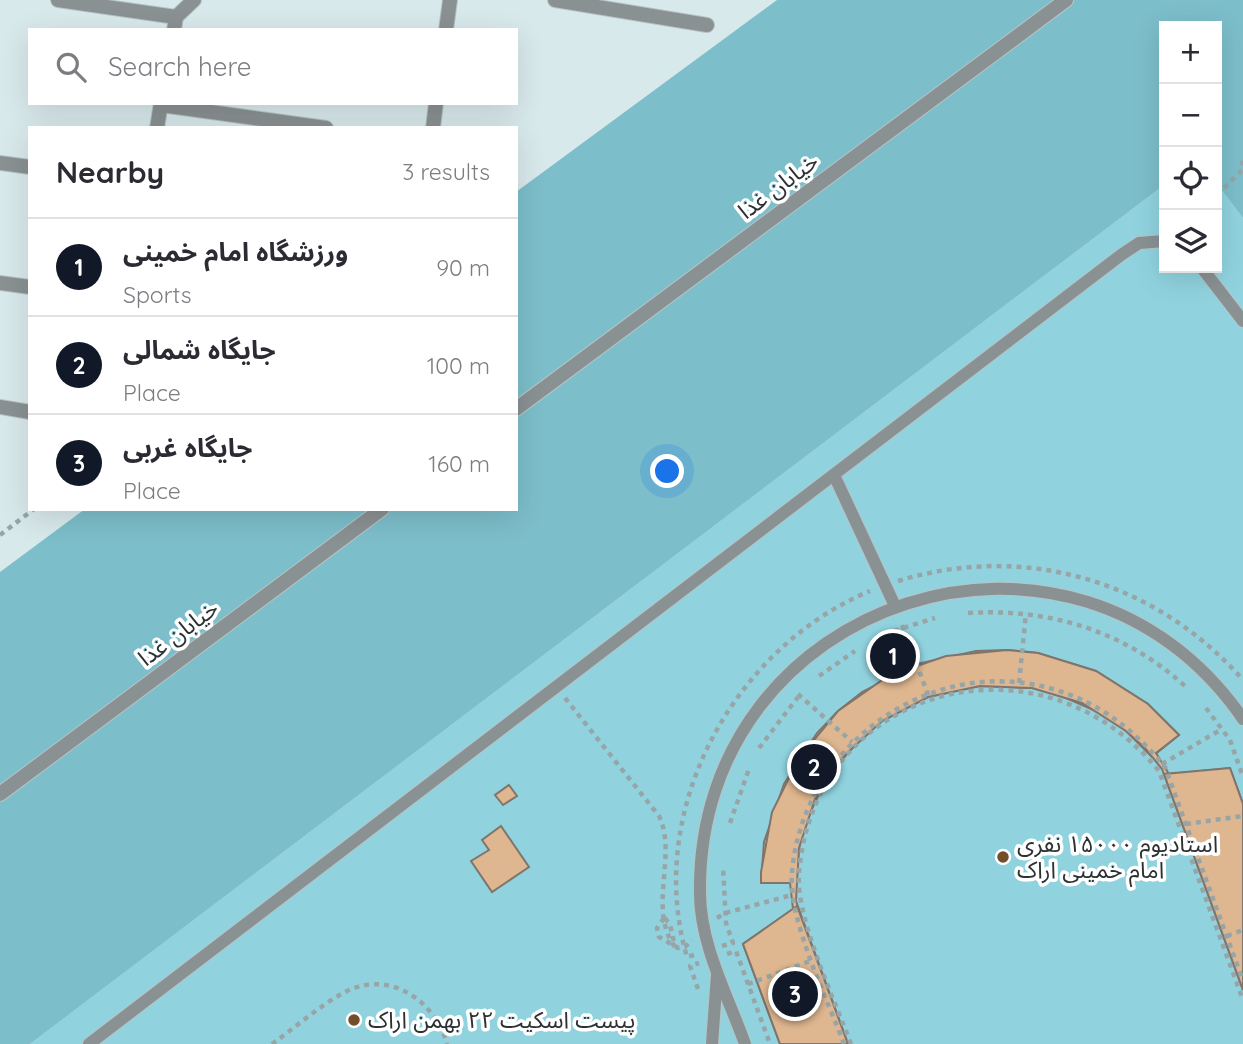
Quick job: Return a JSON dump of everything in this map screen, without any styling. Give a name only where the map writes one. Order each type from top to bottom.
[{"type":"street","points":[[58,0],[175,24],[194,0]]},
{"type":"street","points":[[446,28],[450,0]]},
{"type":"street","points":[[555,0],[708,25]]},
{"type":"street","name":"خیابان غذا","points":[[518,409],[1066,0]]},
{"type":"street","points":[[157,126],[161,105]]},
{"type":"street","points":[[168,105],[313,126]]},
{"type":"street","points":[[432,126],[436,105]]},
{"type":"street","points":[[0,163],[28,167]]},
{"type":"street","points":[[0,283],[28,287]]},
{"type":"street","points":[[0,408],[28,412]]},
{"type":"street","name":"خیابان غذا","points":[[0,794],[379,511]]},
{"type":"lane","points":[[89,1044],[1121,255],[1139,243],[1159,241]]},
{"type":"lane","points":[[1206,273],[1243,321]]},
{"type":"lane","points":[[834,475],[895,606]]},
{"type":"lane","points":[[745,1044],[703,928],[699,895],[704,834],[710,803],[734,746],[750,719],[782,679],[839,633],[895,606],[961,590],[1029,589],[1095,604],[1156,634],[1208,676],[1243,719]]},
{"type":"lane","points":[[712,1044],[717,968]]},
{"type":"path","points":[[1222,190],[1242,171],[1243,160]]},
{"type":"path","points":[[0,535],[31,511]]},
{"type":"path","points":[[687,957],[680,933],[676,897],[680,841],[688,797],[713,734],[730,706],[765,664],[799,632],[827,613],[885,585],[958,567],[1031,567],[1102,582],[1136,596],[1198,635],[1243,680]]},
{"type":"path","points":[[1019,683],[1031,567]]},
{"type":"path","points":[[895,606],[930,700]]},
{"type":"path","points":[[964,613],[1026,612],[1087,626],[1116,638],[1168,671],[1192,692]]},
{"type":"path","points":[[885,635],[903,627],[943,617]]},
{"type":"path","points":[[813,681],[860,648]]},
{"type":"path","points":[[765,664],[852,742]]},
{"type":"path","points":[[844,1044],[792,895],[793,861],[802,822],[825,775],[852,742],[880,718],[928,694],[979,682],[1019,683],[1058,690],[1106,712],[1138,737],[1162,764],[1243,981]]},
{"type":"path","points":[[556,687],[653,809],[667,833],[662,887],[664,918],[675,947],[659,937],[657,928],[664,918]]},
{"type":"path","points":[[754,756],[806,688]]},
{"type":"path","points":[[851,1044],[799,901],[802,849],[818,801],[846,758],[884,723],[930,700],[980,689],[1006,688],[1056,697],[1103,718],[1143,750],[1159,771],[1243,1000]]},
{"type":"path","points":[[1199,700],[1230,740],[1243,777]]},
{"type":"path","points":[[1162,764],[1222,729]]},
{"type":"path","points":[[729,828],[750,765]]},
{"type":"path","points":[[1186,824],[1243,816]]},
{"type":"path","points":[[724,857],[724,913],[733,943]]},
{"type":"path","points":[[724,913],[792,895]]},
{"type":"path","points":[[1227,936],[1243,930]]},
{"type":"path","points":[[736,951],[770,1044]]},
{"type":"path","points":[[748,984],[813,960]]},
{"type":"path","points":[[272,1044],[349,990],[380,985],[410,993],[424,1002],[438,1021],[447,1044]]},
{"type":"shaded area","points":[[777,0],[1243,0],[1243,218],[1222,191],[1222,21],[1159,21],[1159,189],[30,1044],[0,1044],[0,572],[82,511],[518,511],[518,191]]},
{"type":"shaded area","points":[[1159,189],[1159,273],[1222,273],[1222,191],[1243,218],[1243,1044],[30,1044]]},
{"type":"building","points":[[1007,650],[1038,653],[1096,671],[1148,704],[1179,735],[1156,753],[1169,774],[1230,768],[1243,804],[1243,990],[1162,769],[1145,748],[1126,731],[1082,703],[1032,688],[980,686],[928,697],[882,721],[844,756],[815,799],[799,848],[796,901],[848,1044],[780,1044],[743,944],[793,909],[790,883],[761,883],[761,872],[772,812],[799,758],[838,711],[888,676],[946,656]]},
{"type":"building","points":[[976,651],[1038,653],[1096,671],[1148,704],[1179,735],[1152,757],[1105,715],[1057,694],[1032,688],[980,686],[928,697],[882,721],[862,737],[828,776],[805,823],[799,848],[796,883],[761,883],[764,842],[784,784],[817,733],[838,711],[862,692],[917,664]]},
{"type":"building","points":[[1230,768],[1243,804],[1243,990],[1164,774]]},
{"type":"building","points":[[509,785],[517,796],[503,805],[495,795]]},
{"type":"building","points":[[501,826],[529,867],[492,892],[471,861],[489,850],[482,840]]},
{"type":"building","points":[[797,906],[848,1044],[780,1044],[743,944]]},
{"type":"place","name":"ورزشگاه امام خمینی","points":[[893,656]]},
{"type":"place","name":"جایگاه شمالی","points":[[814,767]]},
{"type":"place","name":"استادیوم ۱۵۰۰۰ نفری امام خمینی اراک","points":[[1003,857]]},
{"type":"place","name":"جایگاه غربی","points":[[795,994]]},
{"type":"place","name":"پیست اسکیت ۲۲ بهمن اراک","points":[[354,1020]]}]
